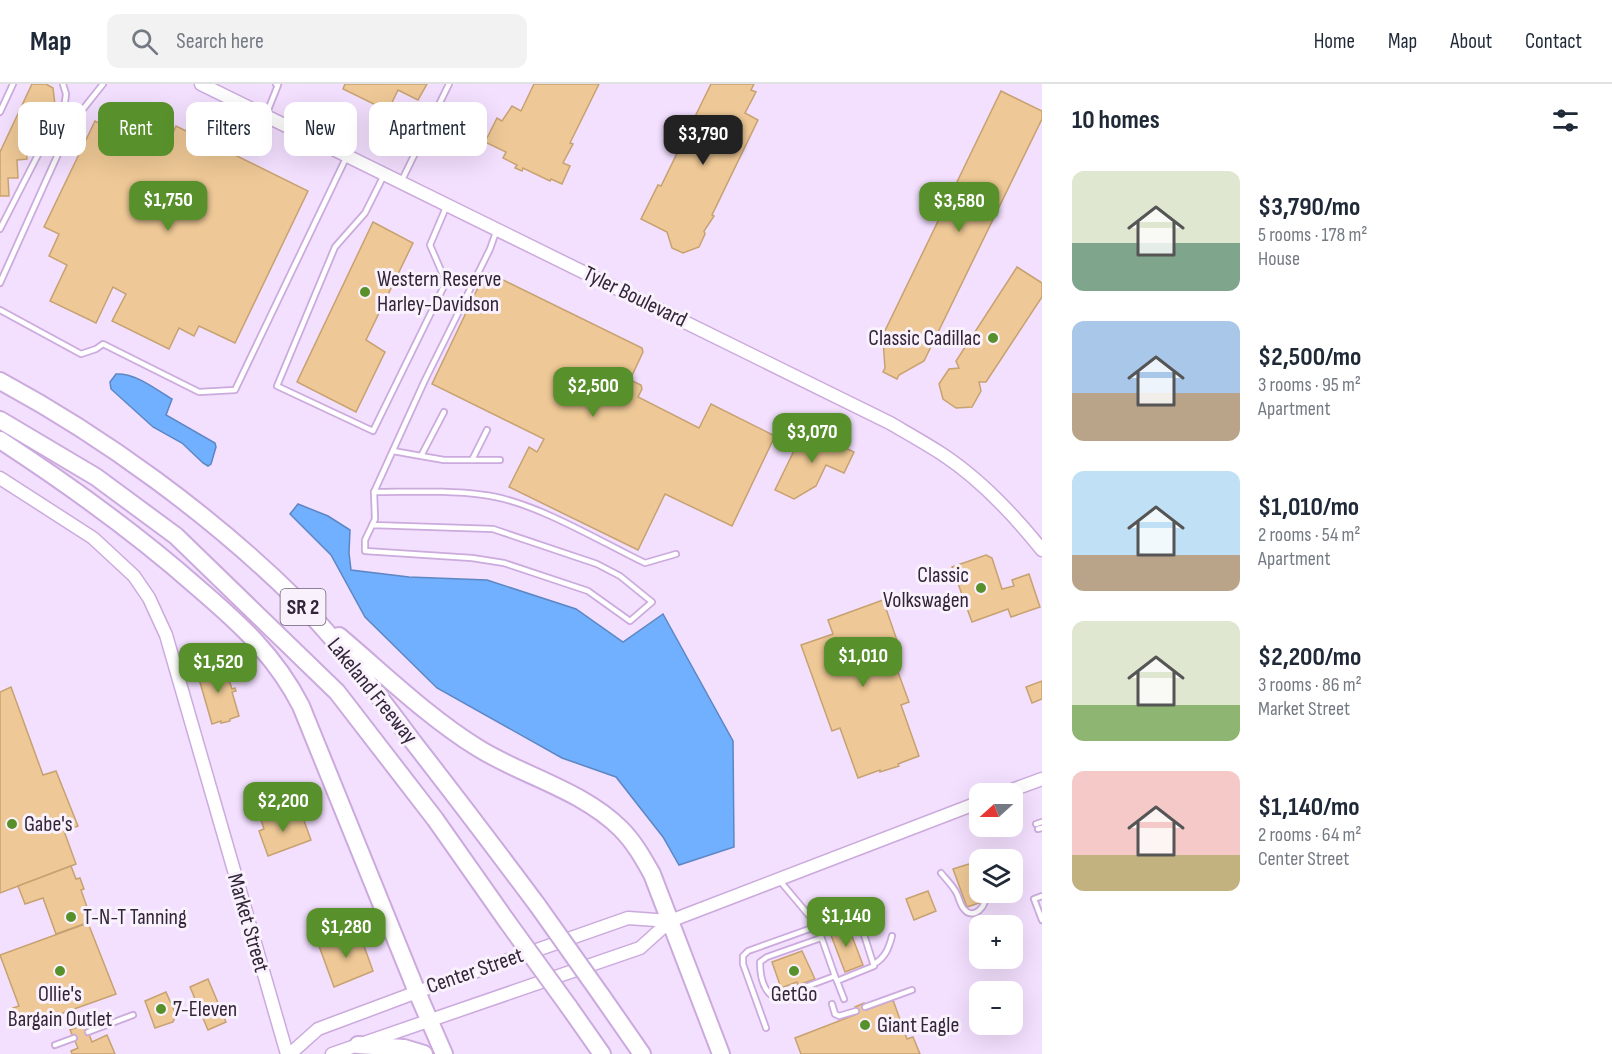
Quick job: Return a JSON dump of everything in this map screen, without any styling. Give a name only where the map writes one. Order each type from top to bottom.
[{"type":"highway","name":"Lakeland Freeway","points":[[0,381],[136,466],[208,520],[252,557],[297,600],[372,686],[538,906],[642,1054]]},
{"type":"highway","name":"Lakeland Freeway","points":[[0,420],[96,477],[176,536],[337,692],[435,819],[602,1054]]},
{"type":"highway","points":[[0,440],[59,479],[159,553],[237,622],[276,664],[301,706],[444,1054]]},
{"type":"highway","points":[[297,600],[446,725],[478,748],[598,810],[620,828],[638,849],[652,874],[721,1054]]},
{"type":"highway","points":[[358,1045],[404,1048],[424,1054]]},
{"type":"street","name":"Tyler Boulevard","points":[[201,84],[239,102]]},
{"type":"street","name":"Tyler Boulevard","points":[[347,156],[899,428],[942,454],[983,488],[1016,519],[1042,550]]},
{"type":"street","name":"Market Street","points":[[0,478],[93,538],[134,576],[149,598],[166,635],[288,1054]]},
{"type":"street","points":[[1023,786],[1042,779]]},
{"type":"street","name":"Center Street","points":[[332,1054],[640,948],[670,921],[969,805]]},
{"type":"street","name":"Center Street","points":[[288,1054],[318,1029],[628,918],[670,921]]},
{"type":"lane","points":[[0,112],[13,84]]},
{"type":"lane","points":[[0,229],[65,102],[66,94],[63,84]]},
{"type":"lane","points":[[0,283],[72,123],[103,84]]},
{"type":"lane","points":[[271,102],[277,84]]},
{"type":"lane","points":[[401,182],[449,84]]},
{"type":"lane","points":[[0,310],[81,354],[103,344],[199,392],[235,390],[347,156]]},
{"type":"lane","points":[[384,174],[365,213],[335,247],[277,386],[373,431],[446,282],[430,245],[447,205]]},
{"type":"lane","points":[[372,525],[493,529],[597,564],[620,576],[652,602],[630,621],[588,591],[504,563],[472,558],[365,551],[364,540],[375,519],[374,492],[490,249],[496,230]]},
{"type":"lane","points":[[421,456],[444,412]]},
{"type":"lane","points":[[472,460],[487,430]]},
{"type":"lane","points":[[393,451],[444,460],[500,460]]},
{"type":"lane","points":[[374,492],[486,495],[524,506],[553,518],[645,563],[676,554]]},
{"type":"lane","points":[[1039,827],[1042,822]]},
{"type":"lane","points":[[941,873],[956,892],[964,910],[979,911],[986,903]]},
{"type":"lane","points":[[778,879],[817,925],[844,999]]},
{"type":"lane","points":[[1035,902],[1042,896]]},
{"type":"lane","points":[[1035,902],[1042,902]]},
{"type":"lane","points":[[1035,902],[1042,920]]},
{"type":"lane","points":[[766,1028],[743,964],[743,956],[748,951],[854,913],[858,916],[874,964]]},
{"type":"lane","points":[[821,938],[767,957],[760,962],[760,974],[767,992],[772,996],[792,992],[871,969],[888,950],[892,936]]},
{"type":"lane","points":[[865,1007],[912,990]]},
{"type":"lane","points":[[832,1004],[835,1014],[839,1016],[856,1011]]},
{"type":"lane","points":[[88,1032],[133,1014]]},
{"type":"lane","points":[[55,1045],[74,1038]]},
{"type":"water","points":[[116,374],[138,379],[172,399],[166,415],[215,443],[211,464],[208,466],[203,463],[182,443],[153,427],[111,389],[110,382]]},
{"type":"water","points":[[298,504],[328,516],[350,530],[351,570],[409,577],[487,580],[576,609],[623,642],[663,614],[733,741],[734,847],[679,865],[663,837],[616,777],[562,758],[437,688],[365,617],[331,555],[290,514]]},
{"type":"building","points":[[32,84],[46,84],[53,88],[55,102],[24,102]]},
{"type":"building","points":[[345,84],[427,84],[418,100],[398,90],[392,102],[370,102],[343,89]]},
{"type":"building","points":[[534,84],[599,84],[570,143],[573,144],[563,163],[570,166],[562,184],[523,168],[522,171],[515,168],[517,165],[503,158],[506,152],[487,143],[487,138],[497,118],[502,121],[512,106],[521,111]]},
{"type":"building","points":[[711,84],[754,84],[751,90],[756,92],[745,113],[758,120],[712,215],[714,216],[704,231],[705,234],[699,247],[683,253],[672,248],[667,232],[641,219],[658,185],[661,186]]},
{"type":"building","points":[[1001,91],[1042,111],[1042,119],[924,361],[899,375],[897,379],[883,372],[885,368],[883,340],[881,339]]},
{"type":"building","points":[[18,114],[18,156],[27,156],[27,159],[17,160],[18,178],[8,178],[9,196],[0,196],[0,152]]},
{"type":"building","points":[[95,121],[98,123],[98,156],[174,156],[176,126],[186,131],[186,156],[237,156],[308,191],[235,343],[199,326],[194,336],[179,328],[169,349],[112,321],[126,294],[113,287],[96,323],[50,301],[67,265],[49,256],[59,234],[44,227],[78,156],[86,156],[86,140]]},
{"type":"building","name":"Western Reserve Harley-Davidson","points":[[373,222],[413,243],[366,340],[385,352],[356,412],[297,382]]},
{"type":"building","name":"Classic Cadillac","points":[[1017,267],[1042,283],[1042,297],[986,382],[979,382],[981,391],[972,407],[956,408],[943,399],[939,384],[949,369],[959,368],[956,361]]},
{"type":"building","points":[[489,273],[642,348],[643,352],[630,380],[641,385],[642,389],[638,397],[699,428],[711,404],[775,436],[732,526],[665,494],[638,550],[509,487],[529,447],[537,452],[544,439],[432,384],[484,275]]},
{"type":"building","points":[[805,428],[854,452],[844,473],[826,465],[816,486],[794,499],[775,490]]},
{"type":"building","name":"Classic Volkswagen","points":[[986,555],[992,558],[1002,589],[1014,586],[1012,580],[1029,574],[1040,607],[1011,617],[1008,609],[972,622],[952,567]]},
{"type":"building","points":[[883,600],[900,649],[891,653],[909,702],[901,705],[919,756],[898,764],[899,766],[858,778],[840,728],[832,731],[801,645],[833,634],[828,620]]},
{"type":"building","points":[[224,664],[232,689],[235,688],[236,691],[232,692],[239,716],[230,721],[212,724],[197,672],[206,667]]},
{"type":"building","points":[[1042,681],[1042,699],[1032,703],[1026,687]]},
{"type":"building","points":[[11,687],[43,775],[56,771],[78,826],[64,831],[76,864],[0,893],[0,692]]},
{"type":"building","points":[[283,811],[287,821],[302,815],[311,840],[268,856],[259,831],[264,829],[261,820]]},
{"type":"building","points":[[969,864],[969,903],[979,903],[967,907],[953,869]]},
{"type":"building","points":[[71,866],[76,879],[80,878],[84,889],[81,890],[92,921],[56,934],[43,898],[25,904],[18,886]]},
{"type":"building","points":[[928,891],[936,911],[914,920],[906,899]]},
{"type":"building","points":[[88,923],[116,994],[21,1028],[13,1008],[19,1006],[0,955]]},
{"type":"building","name":"GetGo","points":[[847,923],[863,965],[845,972],[829,930]]},
{"type":"building","points":[[359,932],[373,971],[334,987],[319,946]]},
{"type":"building","name":"GetGo","points":[[802,951],[815,979],[781,988],[772,962]]},
{"type":"building","points":[[208,979],[226,1022],[208,1030],[190,987]]},
{"type":"building","points":[[166,992],[176,1015],[173,1022],[155,1028],[145,1001]]},
{"type":"building","name":"Giant Eagle","points":[[893,1000],[907,1039],[913,1037],[920,1054],[801,1054],[795,1038],[857,1014],[855,1007],[864,1003],[866,1010]]},
{"type":"building","points":[[85,1024],[92,1042],[107,1035],[115,1054],[72,1054],[71,1051],[78,1048],[70,1030]]},
{"type":"place","name":"Western Reserve Harley-Davidson","points":[[365,292]]},
{"type":"place","name":"Classic Cadillac","points":[[993,338]]},
{"type":"place","name":"Classic Volkswagen","points":[[981,588]]},
{"type":"place","name":"Gabe's","points":[[12,824]]},
{"type":"place","name":"T-N-T Tanning","points":[[71,917]]},
{"type":"place","name":"Ollie's Bargain Outlet","points":[[60,971]]},
{"type":"place","name":"GetGo","points":[[794,971]]},
{"type":"place","name":"7-Eleven","points":[[161,1009]]},
{"type":"place","name":"Giant Eagle","points":[[865,1025]]}]
